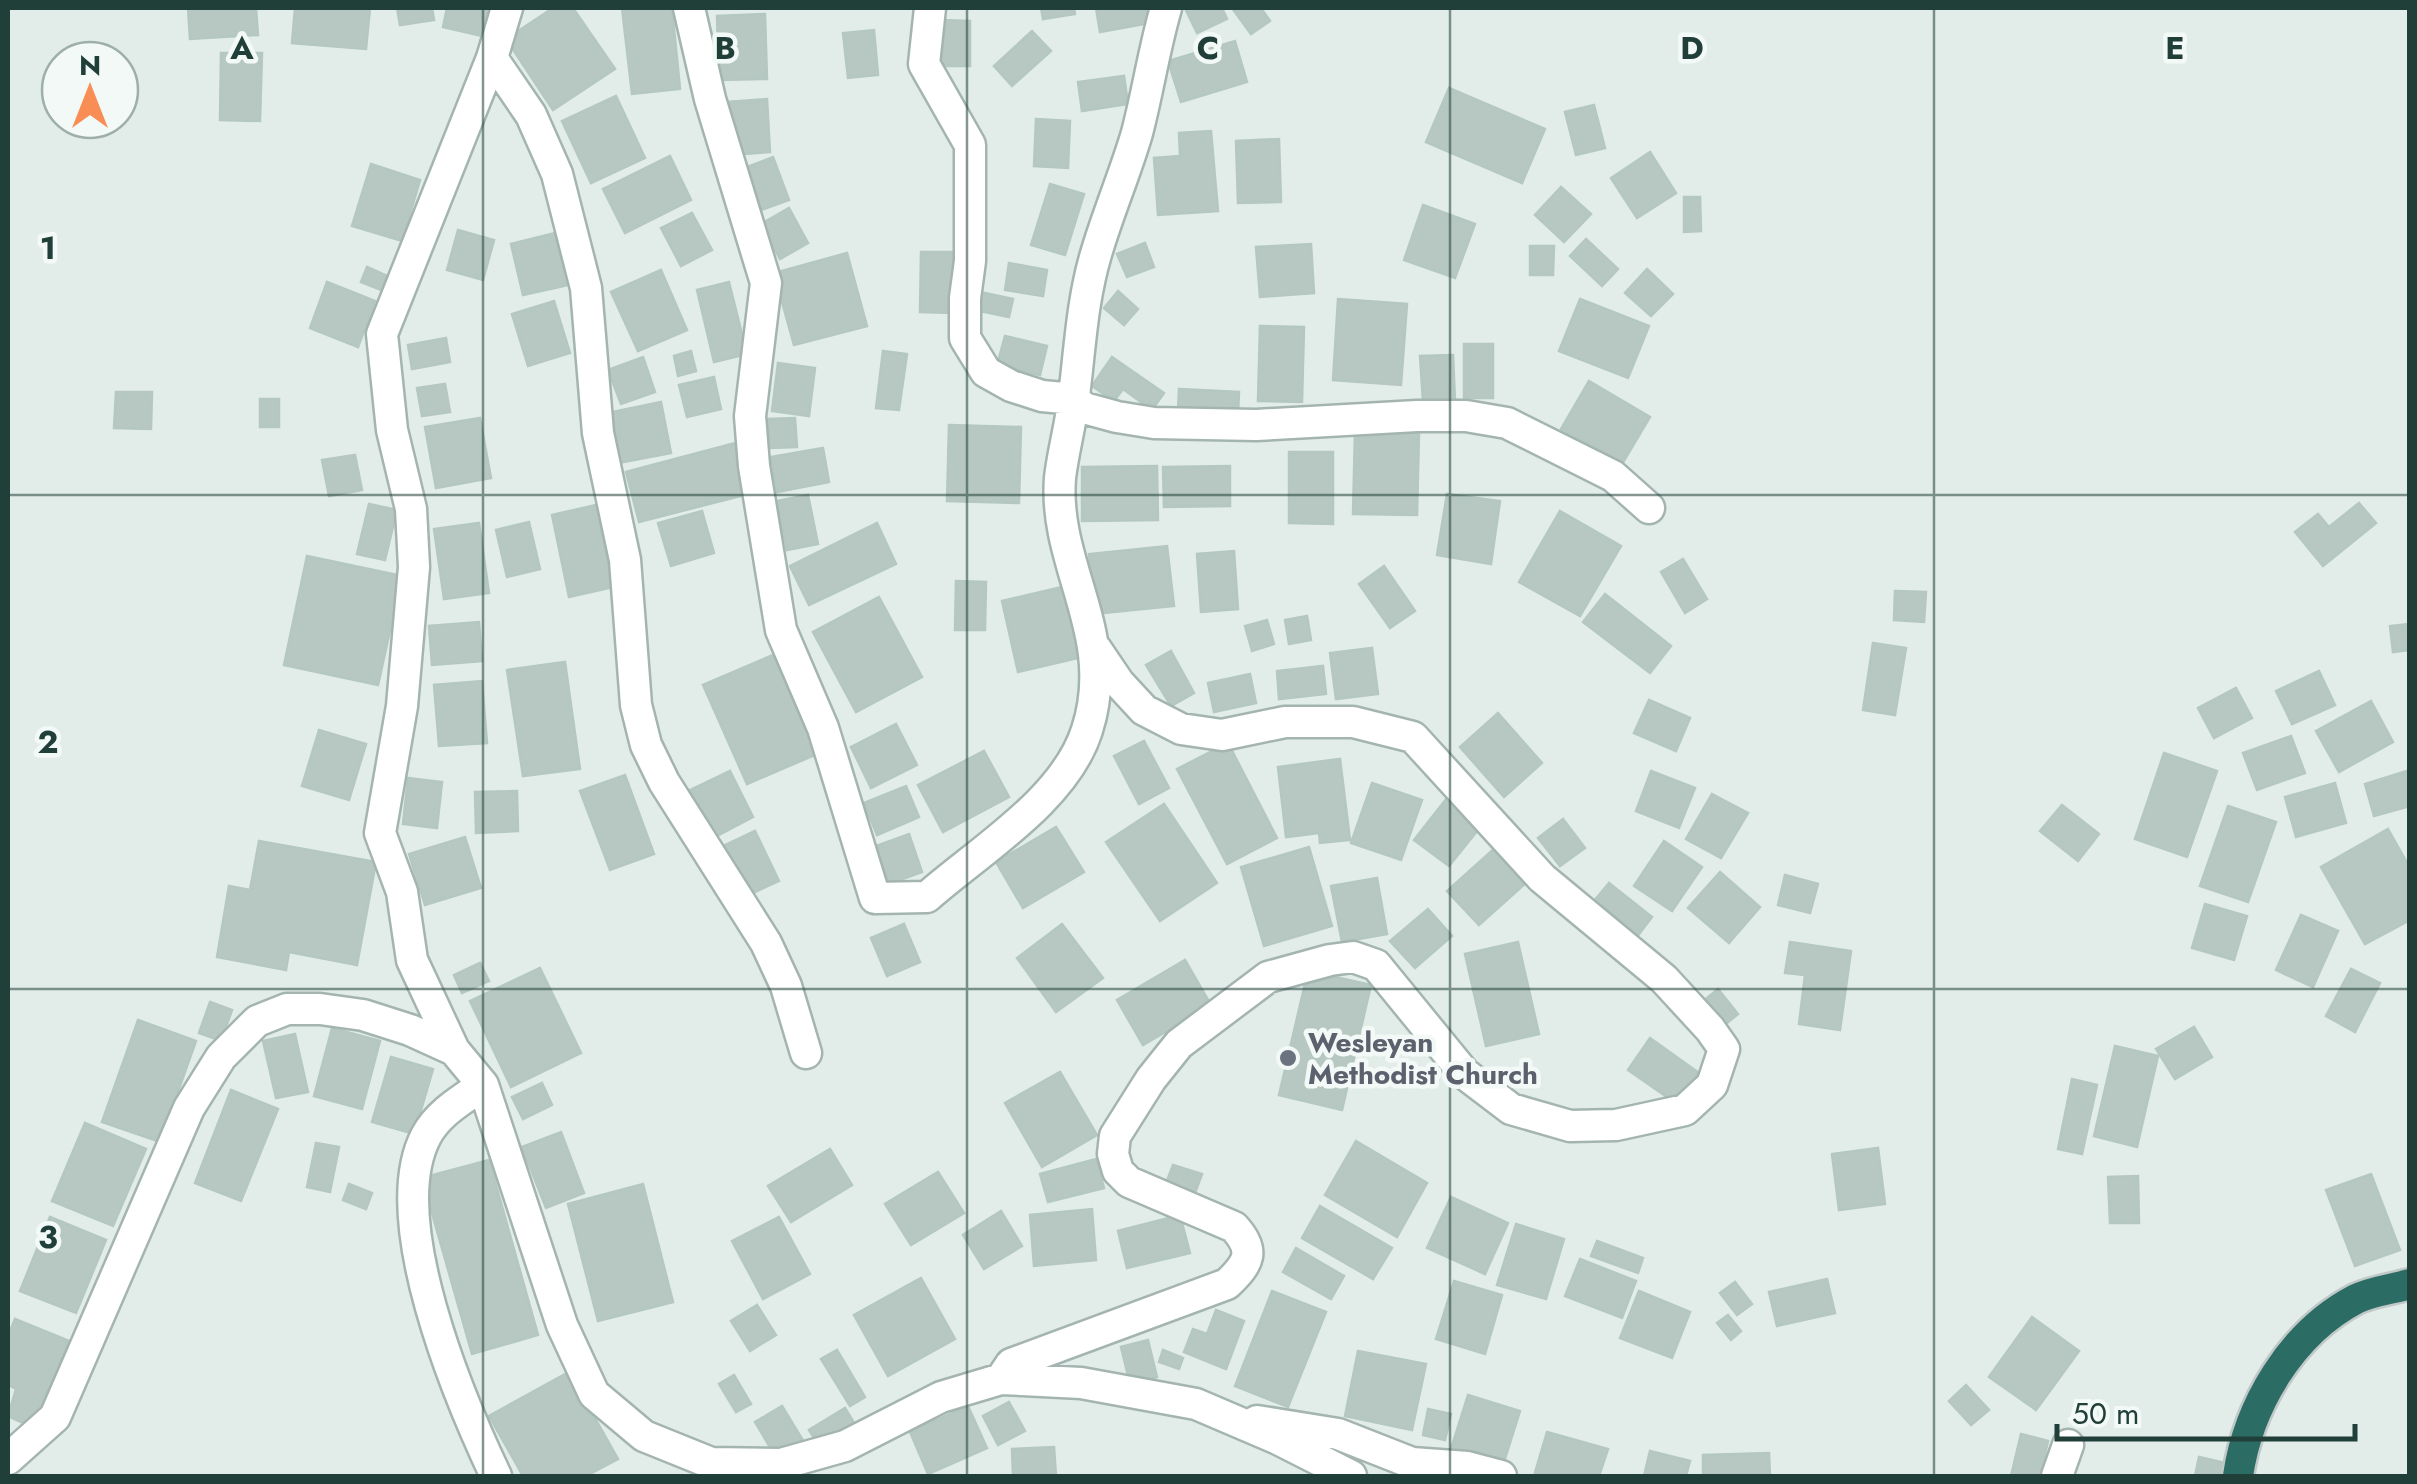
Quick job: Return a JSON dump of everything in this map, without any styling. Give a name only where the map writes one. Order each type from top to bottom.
[{"type":"highway","points":[[2238,1476],[2242,1447],[2267,1387],[2304,1338],[2357,1299],[2410,1284]]},
{"type":"street","points":[[508,8],[492,58],[382,334],[392,430],[411,510],[414,567],[402,706],[380,833],[402,892],[412,960],[454,1050],[483,1084],[562,1325],[594,1394],[644,1436],[711,1463],[781,1464],[845,1446],[941,1397],[1001,1379],[1081,1383],[1196,1404],[1240,1421],[1350,1476]]},
{"type":"street","points":[[690,8],[710,99],[766,283],[750,416],[754,466],[781,630],[823,728],[875,898],[927,898],[970,859],[1006,835],[1061,777],[1087,734],[1096,694],[1096,649],[1062,517],[1060,482],[1074,399],[1081,314],[1136,132],[1150,60],[1166,8]]},
{"type":"street","points":[[930,8],[924,64],[970,145],[970,261],[965,338],[986,372],[1011,386],[1042,396],[1074,399],[1084,408],[1116,418],[1205,426],[1466,416],[1506,424],[1613,476],[1649,508]]},
{"type":"street","points":[[492,58],[530,116],[557,174],[586,288],[598,433],[626,560],[636,705],[646,746],[664,782],[766,943],[786,986],[806,1053]]},
{"type":"street","points":[[1001,1379],[1011,1364],[1227,1284],[1242,1269],[1248,1252],[1245,1239],[1234,1227],[1129,1182],[1118,1171],[1115,1136],[1151,1078],[1178,1044],[1268,977],[1353,957],[1376,965],[1464,1074],[1512,1109],[1570,1126],[1616,1125],[1686,1110],[1712,1085],[1724,1050],[1664,979],[1542,878],[1413,737],[1353,722],[1285,722],[1222,736],[1181,729],[1144,710],[1096,649]]},
{"type":"street","points":[[8,1459],[55,1417],[188,1108],[222,1058],[257,1021],[287,1008],[320,1008],[363,1015],[454,1050]]},
{"type":"street","points":[[483,1084],[443,1114],[426,1135],[413,1172],[414,1214],[429,1305],[459,1394],[496,1476]]},
{"type":"street","points":[[1240,1421],[1338,1434],[1412,1463],[1467,1467],[1500,1476]]},
{"type":"street","points":[[2057,1476],[2068,1445]]},
{"type":"building","points":[[188,8],[256,8],[258,35],[190,39]]},
{"type":"building","points":[[295,8],[370,8],[366,49],[292,43]]},
{"type":"building","points":[[397,8],[432,8],[434,20],[400,25]]},
{"type":"building","points":[[447,8],[489,8],[482,36],[443,27]]},
{"type":"building","points":[[553,8],[573,8],[615,69],[553,110],[506,39]]},
{"type":"building","points":[[622,8],[672,8],[680,89],[632,94]]},
{"type":"building","points":[[1041,8],[1074,8],[1075,14],[1043,19]]},
{"type":"building","points":[[1096,8],[1152,8],[1155,22],[1100,32]]},
{"type":"building","points":[[1185,8],[1222,8],[1227,19],[1197,33]]},
{"type":"building","points":[[1232,8],[1261,8],[1270,21],[1251,34]]},
{"type":"building","points":[[765,14],[767,79],[719,80],[717,16]]},
{"type":"building","points":[[940,20],[970,21],[970,66],[939,66]]},
{"type":"building","points":[[874,30],[878,75],[848,78],[843,33]]},
{"type":"building","points":[[1032,31],[1051,51],[1012,86],[994,66]]},
{"type":"building","points":[[1235,41],[1247,82],[1181,102],[1168,61]]},
{"type":"building","points":[[221,53],[262,53],[260,121],[220,120]]},
{"type":"building","points":[[1124,76],[1128,104],[1082,111],[1078,82]]},
{"type":"building","points":[[1449,88],[1545,129],[1522,183],[1426,142]]},
{"type":"building","points":[[616,96],[645,158],[591,183],[562,121]]},
{"type":"building","points":[[767,99],[770,152],[731,155],[728,102]]},
{"type":"building","points":[[1594,105],[1605,148],[1576,155],[1565,112]]},
{"type":"building","points":[[1036,119],[1070,121],[1068,168],[1034,166]]},
{"type":"building","points":[[1211,131],[1218,211],[1158,215],[1154,158],[1180,156],[1179,133]]},
{"type":"building","points":[[1279,139],[1281,202],[1238,203],[1236,141]]},
{"type":"building","points":[[1650,152],[1676,193],[1637,218],[1611,178]]},
{"type":"building","points":[[670,156],[691,200],[625,233],[603,189]]},
{"type":"building","points":[[773,157],[789,200],[758,211],[742,169]]},
{"type":"building","points":[[371,164],[420,180],[402,241],[352,226]]},
{"type":"building","points":[[1050,184],[1084,194],[1065,255],[1031,245]]},
{"type":"building","points":[[1561,187],[1591,214],[1564,242],[1535,215]]},
{"type":"building","points":[[1684,197],[1700,197],[1701,231],[1684,232]]},
{"type":"building","points":[[1423,205],[1475,224],[1455,278],[1404,260]]},
{"type":"building","points":[[789,208],[808,243],[780,259],[761,224]]},
{"type":"building","points":[[692,213],[712,250],[681,266],[661,228]]},
{"type":"building","points":[[458,230],[494,240],[483,280],[447,270]]},
{"type":"building","points":[[555,233],[568,285],[523,295],[511,244]]},
{"type":"building","points":[[1586,239],[1618,269],[1602,286],[1570,256]]},
{"type":"building","points":[[1145,243],[1154,267],[1127,277],[1117,254]]},
{"type":"building","points":[[1311,244],[1314,293],[1260,297],[1256,247]]},
{"type":"building","points":[[1530,246],[1554,246],[1553,275],[1530,275]]},
{"type":"building","points":[[921,252],[953,252],[952,313],[920,312]]},
{"type":"building","points":[[847,253],[867,326],[794,345],[774,273]]},
{"type":"building","points":[[1009,263],[1047,270],[1043,296],[1005,290]]},
{"type":"building","points":[[367,267],[387,276],[381,290],[361,282]]},
{"type":"building","points":[[1647,269],[1673,294],[1651,316],[1625,293]]},
{"type":"building","points":[[661,270],[687,330],[638,351],[611,292]]},
{"type":"building","points":[[327,282],[375,301],[358,347],[310,328]]},
{"type":"building","points":[[729,282],[747,354],[714,362],[697,290]]},
{"type":"building","points":[[1118,291],[1138,309],[1124,325],[1104,308]]},
{"type":"building","points":[[980,292],[1013,299],[1009,317],[975,310]]},
{"type":"building","points":[[1338,299],[1407,304],[1401,385],[1333,380]]},
{"type":"building","points":[[1580,299],[1649,326],[1628,378],[1559,351]]},
{"type":"building","points":[[554,301],[570,353],[528,366],[512,314]]},
{"type":"building","points":[[1260,326],[1304,327],[1302,402],[1258,401]]},
{"type":"building","points":[[1005,336],[1047,346],[1040,375],[997,365]]},
{"type":"building","points":[[446,338],[450,362],[412,369],[408,345]]},
{"type":"building","points":[[1464,344],[1493,344],[1493,398],[1464,398]]},
{"type":"building","points":[[691,351],[696,371],[678,376],[674,356]]},
{"type":"building","points":[[883,351],[907,354],[899,410],[876,408]]},
{"type":"building","points":[[1453,355],[1455,401],[1423,402],[1420,356]]},
{"type":"building","points":[[643,357],[655,392],[621,404],[608,370]]},
{"type":"building","points":[[1112,357],[1164,393],[1152,410],[1123,389],[1114,401],[1092,386]]},
{"type":"building","points":[[778,363],[815,368],[809,416],[772,411]]},
{"type":"building","points":[[714,377],[721,409],[687,417],[679,385]]},
{"type":"building","points":[[1589,381],[1650,417],[1622,464],[1561,429]]},
{"type":"building","points":[[445,384],[450,412],[422,416],[417,388]]},
{"type":"building","points":[[1179,389],[1239,392],[1238,414],[1178,410]]},
{"type":"building","points":[[116,392],[152,392],[151,429],[114,428]]},
{"type":"building","points":[[260,399],[279,399],[279,427],[260,427]]},
{"type":"building","points":[[661,402],[671,453],[613,464],[603,414]]},
{"type":"building","points":[[480,418],[491,478],[436,488],[425,427]]},
{"type":"building","points":[[795,418],[797,447],[770,448],[768,419]]},
{"type":"building","points":[[949,425],[1021,427],[1019,503],[947,501]]},
{"type":"building","points":[[1355,431],[1419,433],[1417,515],[1353,514]]},
{"type":"building","points":[[735,443],[748,494],[639,522],[626,472]]},
{"type":"building","points":[[823,448],[829,482],[777,492],[771,457]]},
{"type":"building","points":[[1289,452],[1333,452],[1333,524],[1289,523]]},
{"type":"building","points":[[355,455],[362,490],[329,496],[322,460]]},
{"type":"building","points":[[1157,466],[1158,520],[1082,521],[1082,467]]},
{"type":"building","points":[[1230,466],[1230,506],[1164,507],[1163,467]]},
{"type":"building","points":[[1447,494],[1500,501],[1491,564],[1437,555]]},
{"type":"building","points":[[808,495],[818,544],[787,550],[777,501]]},
{"type":"building","points":[[2359,503],[2376,523],[2323,566],[2295,532],[2318,514],[2329,527]]},
{"type":"building","points":[[369,504],[397,510],[385,560],[357,554]]},
{"type":"building","points":[[596,505],[613,587],[569,597],[552,515]]},
{"type":"building","points":[[702,511],[714,553],[671,566],[658,523]]},
{"type":"building","points":[[1560,511],[1621,546],[1580,616],[1519,582]]},
{"type":"building","points":[[529,522],[540,569],[507,577],[496,530]]},
{"type":"building","points":[[479,523],[489,593],[444,599],[434,529]]},
{"type":"building","points":[[877,523],[896,564],[809,605],[790,566]]},
{"type":"building","points":[[1167,546],[1174,606],[1095,614],[1089,554]]},
{"type":"building","points":[[1234,551],[1238,609],[1201,612],[1197,554]]},
{"type":"building","points":[[307,556],[402,576],[378,685],[284,665]]},
{"type":"building","points":[[1683,559],[1707,599],[1685,613],[1661,572]]},
{"type":"building","points":[[1384,566],[1415,611],[1390,628],[1359,584]]},
{"type":"building","points":[[956,581],[986,582],[985,630],[955,630]]},
{"type":"building","points":[[1066,586],[1082,657],[1018,672],[1002,601]]},
{"type":"building","points":[[1895,591],[1926,592],[1924,622],[1894,620]]},
{"type":"building","points":[[1605,594],[1671,646],[1650,673],[1583,622]]},
{"type":"building","points":[[879,597],[922,677],[856,712],[813,632]]},
{"type":"building","points":[[1307,616],[1311,640],[1289,644],[1285,620]]},
{"type":"building","points":[[1267,620],[1274,644],[1252,651],[1245,626]]},
{"type":"building","points":[[479,622],[482,661],[432,665],[429,626]]},
{"type":"building","points":[[2410,624],[2410,650],[2393,652],[2390,626]]},
{"type":"building","points":[[1873,643],[1906,648],[1895,715],[1863,710]]},
{"type":"building","points":[[1372,648],[1378,694],[1336,699],[1330,653]]},
{"type":"building","points":[[1171,651],[1194,693],[1171,706],[1146,665]]},
{"type":"building","points":[[773,655],[817,754],[747,784],[703,685]]},
{"type":"building","points":[[565,662],[580,769],[523,776],[507,670]]},
{"type":"building","points":[[1323,666],[1326,694],[1279,699],[1277,671]]},
{"type":"building","points":[[2319,671],[2335,705],[2292,724],[2276,691]]},
{"type":"building","points":[[1250,674],[1256,703],[1214,712],[1208,683]]},
{"type":"building","points":[[482,681],[487,743],[439,746],[434,685]]},
{"type":"building","points":[[2236,688],[2252,718],[2214,738],[2198,708]]},
{"type":"building","points":[[1649,700],[1690,718],[1676,751],[1634,733]]},
{"type":"building","points":[[2371,701],[2393,742],[2339,772],[2316,731]]},
{"type":"building","points":[[1498,713],[1542,763],[1504,797],[1460,747]]},
{"type":"building","points":[[896,724],[917,765],[871,788],[851,747]]},
{"type":"building","points":[[319,730],[366,744],[349,800],[302,786]]},
{"type":"building","points":[[2291,736],[2305,773],[2257,790],[2243,753]]},
{"type":"building","points":[[1144,741],[1169,788],[1139,804],[1114,756]]},
{"type":"building","points":[[1228,743],[1277,838],[1227,864],[1177,769]]},
{"type":"building","points":[[984,751],[1009,797],[943,832],[918,785]]},
{"type":"building","points":[[2164,753],[2217,771],[2187,857],[2135,839]]},
{"type":"building","points":[[1340,759],[1350,840],[1320,843],[1319,833],[1286,837],[1278,767]]},
{"type":"building","points":[[2410,770],[2410,806],[2374,816],[2365,784]]},
{"type":"building","points":[[730,771],[753,817],[711,839],[686,792]]},
{"type":"building","points":[[1651,771],[1695,788],[1679,828],[1636,811]]},
{"type":"building","points":[[625,775],[654,854],[610,870],[580,791]]},
{"type":"building","points":[[408,778],[442,782],[437,828],[403,824]]},
{"type":"building","points":[[1372,783],[1422,800],[1401,860],[1351,843]]},
{"type":"building","points":[[2335,783],[2346,823],[2296,837],[2285,797]]},
{"type":"building","points":[[906,786],[919,817],[877,835],[864,803]]},
{"type":"building","points":[[517,791],[518,831],[476,833],[475,792]]},
{"type":"building","points":[[1712,794],[1748,813],[1721,858],[1686,839]]},
{"type":"building","points":[[1447,798],[1482,825],[1449,866],[1414,840]]},
{"type":"building","points":[[1164,804],[1217,883],[1160,921],[1106,842]]},
{"type":"building","points":[[2062,805],[2099,834],[2078,861],[2040,831]]},
{"type":"building","points":[[2228,806],[2276,822],[2248,902],[2200,886]]},
{"type":"building","points":[[1563,819],[1585,848],[1560,866],[1538,838]]},
{"type":"building","points":[[1056,827],[1084,872],[1023,908],[996,862]]},
{"type":"building","points":[[2388,829],[2410,868],[2410,920],[2365,944],[2321,867]]},
{"type":"building","points":[[755,831],[779,881],[748,895],[725,845]]},
{"type":"building","points":[[909,834],[922,872],[889,884],[876,846]]},
{"type":"building","points":[[465,837],[481,888],[425,905],[409,854]]},
{"type":"building","points":[[259,841],[376,862],[357,965],[289,952],[286,970],[217,957],[229,886],[250,890]]},
{"type":"building","points":[[1664,841],[1702,867],[1672,911],[1634,886]]},
{"type":"building","points":[[1309,847],[1332,926],[1264,946],[1241,867]]},
{"type":"building","points":[[1496,847],[1527,882],[1479,925],[1447,891]]},
{"type":"building","points":[[1720,872],[1760,907],[1729,943],[1688,908]]},
{"type":"building","points":[[1785,875],[1818,884],[1810,913],[1778,905]]},
{"type":"building","points":[[1377,878],[1387,934],[1342,942],[1331,886]]},
{"type":"building","points":[[1609,883],[1652,917],[1633,942],[1589,907]]},
{"type":"building","points":[[2205,904],[2247,916],[2234,960],[2192,948]]},
{"type":"building","points":[[1428,909],[1452,936],[1415,968],[1390,941]]},
{"type":"building","points":[[2301,915],[2338,931],[2313,987],[2276,970]]},
{"type":"building","points":[[904,924],[920,962],[887,976],[871,938]]},
{"type":"building","points":[[1062,924],[1103,978],[1056,1012],[1017,958]]},
{"type":"building","points":[[1518,942],[1539,1034],[1486,1046],[1465,954]]},
{"type":"building","points":[[1790,942],[1851,951],[1840,1030],[1799,1024],[1805,975],[1785,973]]},
{"type":"building","points":[[1185,960],[1211,1005],[1143,1045],[1117,1000]]},
{"type":"building","points":[[480,963],[489,981],[462,993],[454,975]]},
{"type":"building","points":[[540,968],[581,1053],[511,1087],[470,1001]]},
{"type":"building","points":[[2351,969],[2380,983],[2355,1032],[2326,1016]]},
{"type":"building","points":[[1308,971],[1371,985],[1342,1110],[1279,1095]]},
{"type":"building","points":[[1718,989],[1738,1014],[1721,1028],[1701,1003]]},
{"type":"building","points":[[210,1002],[232,1010],[221,1041],[199,1033]]},
{"type":"building","points":[[138,1020],[196,1041],[160,1142],[102,1122]]},
{"type":"building","points":[[2194,1027],[2212,1057],[2175,1079],[2156,1049]]},
{"type":"building","points":[[332,1028],[380,1041],[362,1109],[314,1096]]},
{"type":"building","points":[[295,1034],[308,1092],[276,1098],[263,1041]]},
{"type":"building","points":[[1650,1038],[1699,1073],[1677,1104],[1628,1070]]},
{"type":"building","points":[[2115,1046],[2158,1056],[2137,1147],[2094,1136]]},
{"type":"building","points":[[391,1057],[433,1069],[414,1134],[372,1122]]},
{"type":"building","points":[[1060,1072],[1097,1135],[1042,1167],[1005,1103]]},
{"type":"building","points":[[2072,1079],[2097,1085],[2082,1154],[2058,1149]]},
{"type":"building","points":[[542,1083],[552,1105],[523,1119],[512,1097]]},
{"type":"building","points":[[231,1090],[278,1109],[241,1201],[195,1183]]},
{"type":"building","points":[[85,1123],[146,1149],[113,1226],[52,1201]]},
{"type":"building","points":[[561,1132],[584,1193],[546,1208],[522,1147]]},
{"type":"building","points":[[1356,1141],[1427,1183],[1397,1237],[1325,1195]]},
{"type":"building","points":[[316,1143],[339,1147],[330,1192],[307,1187]]},
{"type":"building","points":[[1878,1148],[1885,1204],[1839,1210],[1832,1154]]},
{"type":"building","points":[[830,1149],[852,1185],[791,1222],[768,1186]]},
{"type":"building","points":[[1096,1159],[1104,1188],[1048,1202],[1040,1174]]},
{"type":"building","points":[[489,1160],[538,1335],[472,1354],[422,1178]]},
{"type":"building","points":[[1173,1165],[1202,1174],[1194,1196],[1165,1186]]},
{"type":"building","points":[[938,1172],[964,1213],[911,1245],[885,1204]]},
{"type":"building","points":[[2371,1174],[2400,1250],[2355,1266],[2326,1190]]},
{"type":"building","points":[[2138,1176],[2139,1223],[2110,1223],[2108,1177]]},
{"type":"building","points":[[349,1184],[372,1193],[366,1209],[343,1200]]},
{"type":"building","points":[[643,1184],[673,1302],[598,1321],[568,1204]]},
{"type":"building","points":[[1451,1197],[1508,1223],[1485,1274],[1427,1248]]},
{"type":"building","points":[[1320,1206],[1392,1248],[1373,1279],[1302,1238]]},
{"type":"building","points":[[1092,1209],[1096,1260],[1034,1266],[1030,1215]]},
{"type":"building","points":[[1001,1211],[1022,1246],[984,1269],[963,1235]]},
{"type":"building","points":[[1180,1215],[1190,1253],[1127,1268],[1118,1231]]},
{"type":"building","points":[[50,1217],[106,1240],[76,1313],[20,1291]]},
{"type":"building","points":[[779,1217],[810,1274],[763,1299],[732,1241]]},
{"type":"building","points":[[1516,1224],[1564,1239],[1546,1299],[1497,1285]]},
{"type":"building","points":[[1597,1241],[1643,1258],[1638,1273],[1591,1256]]},
{"type":"building","points":[[1296,1248],[1344,1276],[1331,1299],[1283,1272]]},
{"type":"building","points":[[1580,1259],[1636,1281],[1622,1318],[1565,1296]]},
{"type":"building","points":[[921,1278],[955,1339],[888,1376],[854,1315]]},
{"type":"building","points":[[1827,1279],[1835,1313],[1777,1326],[1769,1292]]},
{"type":"building","points":[[1454,1281],[1502,1295],[1485,1354],[1436,1339]]},
{"type":"building","points":[[1735,1282],[1752,1304],[1737,1315],[1720,1293]]},
{"type":"building","points":[[1272,1291],[1326,1312],[1288,1407],[1235,1386]]},
{"type":"building","points":[[1639,1291],[1690,1312],[1672,1358],[1620,1338]]},
{"type":"building","points":[[757,1305],[776,1335],[750,1351],[731,1321]]},
{"type":"building","points":[[1216,1310],[1244,1321],[1226,1369],[1184,1352],[1193,1329],[1207,1334]]},
{"type":"building","points":[[1728,1315],[1741,1331],[1731,1340],[1717,1323]]},
{"type":"building","points":[[2032,1317],[2079,1351],[2036,1410],[1989,1377]]},
{"type":"building","points":[[15,1319],[69,1341],[32,1427],[8,1416],[16,1389],[8,1385],[8,1336]]},
{"type":"building","points":[[1148,1340],[1157,1377],[1130,1384],[1121,1347]]},
{"type":"building","points":[[837,1350],[865,1397],[850,1406],[821,1359]]},
{"type":"building","points":[[1163,1350],[1183,1358],[1179,1369],[1159,1362]]},
{"type":"building","points":[[1358,1351],[1426,1364],[1412,1430],[1345,1416]]},
{"type":"building","points":[[569,1372],[618,1459],[586,1476],[523,1476],[489,1416]]},
{"type":"building","points":[[734,1375],[751,1404],[736,1412],[719,1384]]},
{"type":"building","points":[[1966,1385],[1989,1410],[1971,1425],[1949,1401]]},
{"type":"building","points":[[1468,1395],[1520,1411],[1503,1465],[1451,1449]]},
{"type":"building","points":[[1009,1402],[1025,1431],[998,1445],[983,1416]]},
{"type":"building","points":[[782,1406],[804,1442],[777,1459],[755,1422]]},
{"type":"building","points":[[968,1406],[987,1448],[928,1474],[910,1432]]},
{"type":"building","points":[[845,1408],[856,1426],[820,1448],[809,1430]]},
{"type":"building","points":[[1428,1409],[1451,1414],[1445,1440],[1423,1435]]},
{"type":"building","points":[[1547,1432],[1608,1449],[1599,1476],[1534,1476]]},
{"type":"building","points":[[2021,1434],[2048,1441],[2040,1476],[2011,1476]]},
{"type":"building","points":[[1054,1447],[1056,1476],[1013,1476],[1012,1449]]},
{"type":"building","points":[[1650,1451],[1690,1461],[1686,1476],[1644,1476]]},
{"type":"building","points":[[1769,1453],[1770,1476],[1703,1476],[1703,1455]]},
{"type":"building","points":[[2199,1457],[2234,1465],[2231,1476],[2195,1476]]},
{"type":"place","name":"Wesleyan Methodist Church","points":[[1288,1058]]}]
